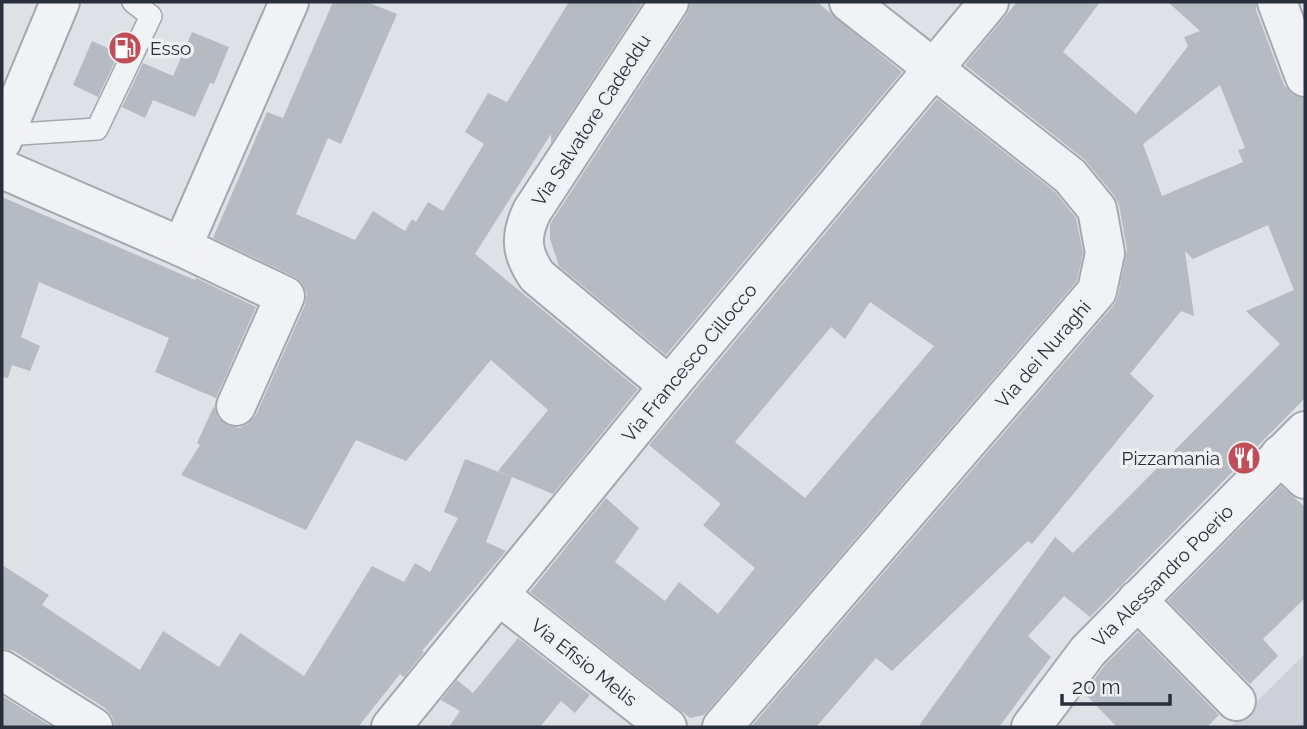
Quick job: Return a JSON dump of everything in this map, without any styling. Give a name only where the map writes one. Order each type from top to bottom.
[{"type":"street","points":[[60,2],[3,149],[182,247],[285,296],[236,407]]},
{"type":"street","points":[[182,247],[289,2]]},
{"type":"street","name":"Via Salvatore Cadeddu","points":[[668,2],[532,211],[525,225],[524,245],[526,261],[537,276],[669,386]]},
{"type":"street","name":"Via dei Nuraghi","points":[[722,727],[1097,290],[1105,253],[1097,209],[1070,176],[849,2]]},
{"type":"street","name":"Via Francesco Cillocco","points":[[391,727],[669,386],[989,2]]},
{"type":"street","points":[[1277,2],[1305,77]]},
{"type":"street","name":"Via Alessandro Poerio","points":[[1031,727],[1087,651],[1137,600],[1297,455]]},
{"type":"street","name":"Via Efisio Melis","points":[[499,596],[667,727]]},
{"type":"street","points":[[1137,600],[1236,701]]},
{"type":"street","points":[[2,670],[93,727]]},
{"type":"lane","points":[[3,149],[97,129],[150,16],[133,2]]},
{"type":"shaded area","points":[[1305,654],[1305,727],[1231,727]]},
{"type":"building","points":[[333,2],[367,2],[397,14],[341,144],[328,138],[296,214],[355,240],[373,211],[405,231],[412,219],[416,222],[428,202],[443,211],[484,144],[465,132],[488,93],[507,102],[569,2],[643,2],[551,143],[551,134],[475,254],[638,389],[553,494],[512,477],[486,542],[506,551],[422,651],[424,652],[404,677],[400,674],[358,727],[115,727],[112,716],[105,708],[14,651],[2,648],[2,565],[49,595],[42,605],[140,670],[163,631],[219,667],[240,633],[304,676],[372,566],[404,582],[415,563],[430,572],[458,518],[444,512],[465,459],[509,476],[498,471],[548,410],[491,360],[406,461],[356,440],[306,530],[181,475],[200,445],[197,443],[214,406],[218,418],[228,426],[239,428],[248,424],[256,415],[305,305],[307,293],[295,277],[213,238],[267,112],[283,118]]},
{"type":"building","points":[[691,2],[817,2],[902,72],[666,355],[559,266],[550,239],[550,224],[687,14]]},
{"type":"building","points":[[1017,2],[1100,2],[1063,52],[1136,114],[1188,46],[1184,37],[1200,31],[1168,2],[1256,2],[1256,10],[1284,85],[1292,94],[1305,98],[1305,398],[1090,617],[1064,596],[1028,636],[1051,657],[999,727],[918,727],[1055,537],[1073,553],[1280,344],[1246,311],[1294,290],[1268,225],[1193,259],[1185,251],[1194,316],[1181,311],[1130,374],[1154,396],[1032,544],[1028,541],[892,671],[876,658],[816,727],[751,727],[1114,305],[1118,296],[1127,250],[1119,205],[1114,195],[1084,159],[965,65]],"holes":[[[1220,85],[1245,148],[1238,150],[1243,162],[1162,196],[1143,144]]]},
{"type":"building","points":[[192,32],[229,47],[214,84],[210,83],[195,117],[153,100],[145,118],[122,107],[143,63],[173,76]]},
{"type":"building","points":[[92,41],[119,53],[98,97],[73,85]]},
{"type":"building","points":[[937,99],[1055,192],[1076,218],[1083,253],[1077,281],[704,715],[690,718],[530,592],[606,498],[639,528],[615,562],[665,601],[679,582],[718,614],[755,568],[703,525],[721,504],[649,445]],"holes":[[[870,302],[934,346],[805,498],[735,442],[831,327],[845,339]]]},
{"type":"building","points":[[2,197],[195,280],[196,278],[256,307],[216,398],[155,372],[169,338],[39,282],[21,337],[40,346],[30,371],[12,365],[8,378],[2,377]]},
{"type":"building","points":[[1281,486],[1305,507],[1305,598],[1263,639],[1278,656],[1250,684],[1168,601]]},
{"type":"building","points":[[1138,632],[1219,715],[1207,727],[1117,727],[1084,693],[1105,665]]},
{"type":"building","points":[[518,638],[590,695],[575,713],[561,701],[540,727],[449,727],[460,711],[441,700],[457,680],[473,693]]},
{"type":"building","points":[[2,696],[52,727],[2,727]]},
{"type":"place","name":"Esso","points":[[125,48]]},
{"type":"place","name":"Pizzamania","points":[[1244,458]]}]
